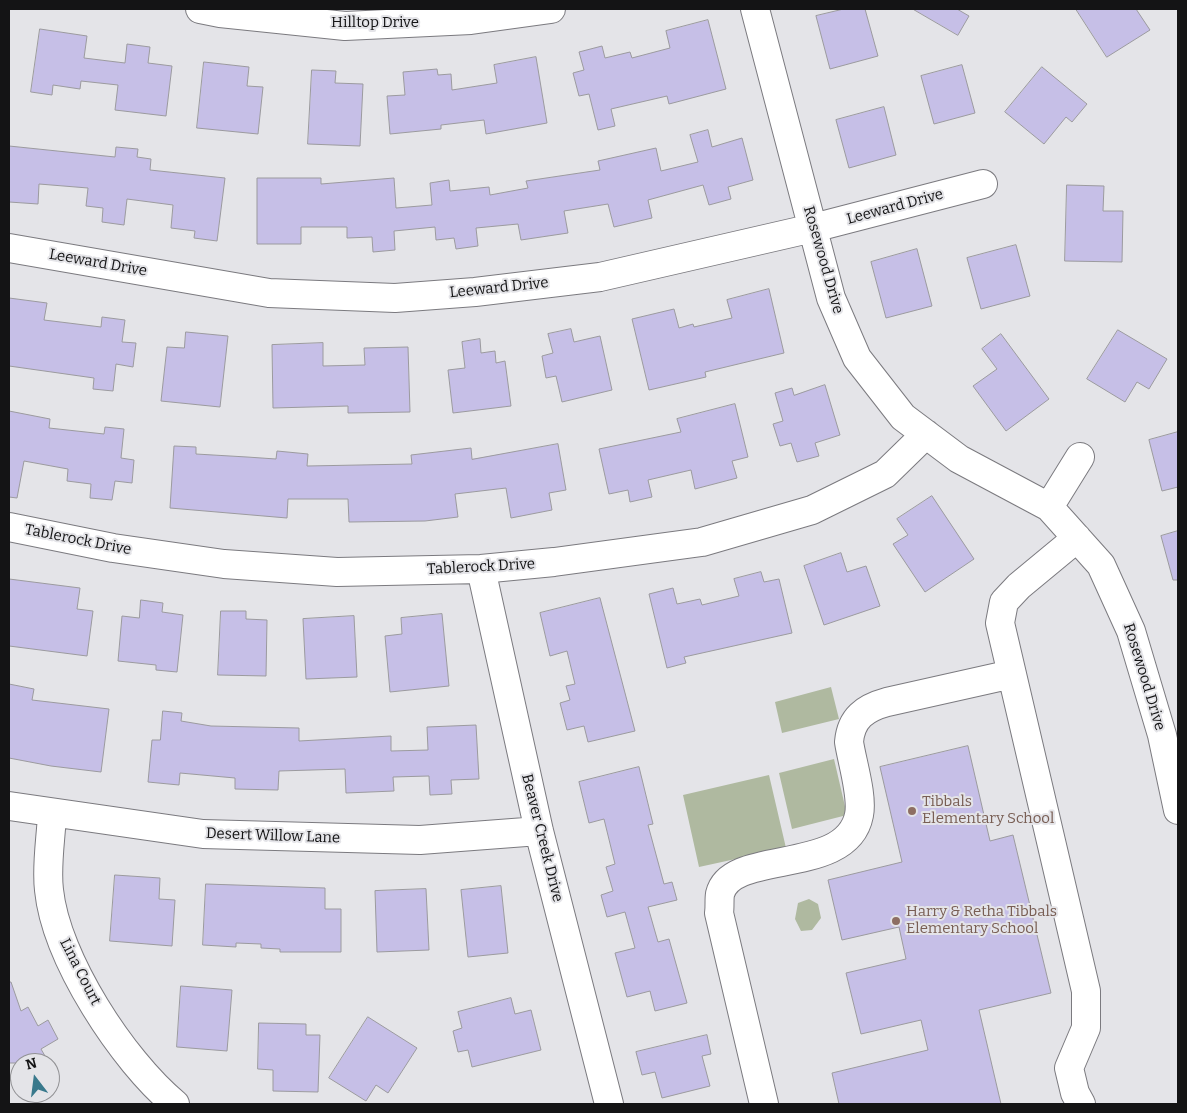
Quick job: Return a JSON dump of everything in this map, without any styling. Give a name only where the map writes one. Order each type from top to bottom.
[{"type":"street","name":"Hilltop Drive","points":[[200,9],[220,13],[345,26],[471,20],[550,9]]},
{"type":"street","name":"Rosewood Drive","points":[[755,9],[831,298],[856,358],[903,417],[959,459],[1048,507],[1101,565],[1131,631],[1162,735],[1178,810]]},
{"type":"street","name":"Leeward Drive","points":[[9,248],[269,293],[395,298],[475,292],[600,277],[812,228],[983,184]]},
{"type":"street","name":"Tablerock Drive","points":[[9,527],[113,548],[224,564],[337,572],[481,569],[702,542],[812,510],[885,474],[926,434]]},
{"type":"street","points":[[1048,507],[1080,457]]},
{"type":"street","points":[[1077,538],[1019,586],[1004,602],[1000,623],[1086,991],[1086,1028],[1069,1068],[1075,1093],[1081,1104]]},
{"type":"street","name":"Beaver Creek Drive","points":[[481,569],[540,831],[609,1104]]},
{"type":"street","points":[[764,1104],[720,913],[720,892],[733,876],[754,868],[825,851],[847,838],[859,815],[849,742],[850,731],[861,712],[871,706],[1012,674]]},
{"type":"street","name":"Desert Willow Lane","points":[[9,806],[52,814],[203,834],[420,840],[540,831]]},
{"type":"street","name":"Lina Court","points":[[52,814],[49,890],[62,942],[121,1048],[154,1086],[175,1104]]},
{"type":"green space","points":[[831,687],[839,719],[782,733],[775,702]]},
{"type":"green space","points":[[834,759],[847,815],[792,829],[779,773]]},
{"type":"green space","points":[[769,775],[786,848],[699,867],[683,795]]},
{"type":"green space","points":[[809,899],[818,904],[821,918],[812,930],[801,931],[795,919],[798,903]]},
{"type":"building","points":[[844,9],[865,9],[878,56],[830,69],[816,16]]},
{"type":"building","points":[[913,9],[957,9],[969,16],[958,35]]},
{"type":"building","points":[[1076,9],[1136,9],[1150,30],[1107,57]]},
{"type":"building","points":[[708,20],[726,89],[669,104],[667,96],[611,109],[615,126],[598,130],[589,94],[579,96],[573,73],[584,70],[579,52],[602,46],[605,58],[630,52],[632,58],[670,48],[666,31]]},
{"type":"building","points":[[40,29],[87,36],[84,58],[125,63],[127,44],[150,47],[148,63],[172,66],[166,116],[115,110],[118,85],[81,81],[80,89],[53,85],[52,95],[31,92]]},
{"type":"building","points":[[536,57],[547,123],[486,134],[484,120],[441,125],[441,129],[390,134],[387,96],[405,95],[403,72],[437,69],[438,75],[451,74],[452,90],[497,83],[494,65]]},
{"type":"building","points":[[204,62],[249,67],[247,86],[263,87],[258,134],[197,128]]},
{"type":"building","points":[[962,65],[975,113],[934,124],[921,76]]},
{"type":"building","points":[[1042,67],[1087,104],[1072,122],[1066,117],[1044,144],[1005,112]]},
{"type":"building","points":[[312,70],[336,71],[335,83],[363,84],[360,146],[308,144]]},
{"type":"building","points":[[884,107],[896,155],[849,168],[836,120]]},
{"type":"building","points":[[708,130],[712,147],[742,138],[753,180],[728,187],[731,199],[709,205],[703,185],[648,200],[652,218],[614,227],[608,204],[564,211],[568,233],[521,240],[518,224],[476,228],[478,246],[456,249],[454,238],[436,240],[435,227],[394,231],[395,250],[373,252],[372,237],[347,238],[347,227],[301,227],[301,244],[257,244],[257,178],[321,178],[321,184],[394,178],[396,208],[432,205],[430,183],[449,180],[450,191],[489,187],[490,195],[528,188],[526,181],[600,170],[598,161],[656,148],[661,171],[698,162],[690,135]]},
{"type":"building","points":[[9,146],[115,157],[116,147],[138,149],[137,157],[151,159],[150,170],[225,178],[217,241],[194,238],[195,231],[171,228],[173,205],[127,199],[124,225],[102,222],[103,208],[86,206],[88,188],[39,184],[38,204],[9,202]]},
{"type":"building","points":[[1067,185],[1104,186],[1103,211],[1123,211],[1122,262],[1065,261]]},
{"type":"building","points":[[1016,245],[1030,296],[981,309],[967,258]]},
{"type":"building","points":[[917,249],[932,306],[886,318],[871,262]]},
{"type":"building","points":[[769,289],[784,353],[705,372],[706,377],[649,390],[632,319],[674,309],[679,328],[693,324],[694,327],[732,318],[727,300]]},
{"type":"building","points":[[9,298],[47,303],[44,320],[101,327],[102,317],[125,320],[122,342],[136,343],[133,367],[116,364],[113,391],[93,389],[94,378],[9,366]]},
{"type":"building","points":[[571,329],[574,342],[600,336],[612,390],[562,402],[556,376],[546,378],[542,356],[553,353],[548,334]]},
{"type":"building","points":[[1118,330],[1167,359],[1149,389],[1137,382],[1125,402],[1087,379]]},
{"type":"building","points":[[186,332],[228,336],[220,407],[161,401],[167,347],[184,348]]},
{"type":"building","points":[[1001,334],[1049,399],[1006,431],[973,386],[997,369],[982,349]]},
{"type":"building","points":[[480,339],[481,353],[495,351],[496,363],[505,361],[511,406],[453,413],[448,370],[465,368],[462,342]]},
{"type":"building","points":[[323,343],[323,366],[365,365],[364,348],[408,347],[410,412],[348,413],[348,406],[273,408],[272,345]]},
{"type":"building","points":[[825,385],[840,435],[815,443],[819,456],[797,462],[791,443],[780,446],[773,424],[783,421],[775,393],[792,388],[794,395]]},
{"type":"building","points":[[735,404],[748,457],[732,461],[737,478],[695,489],[691,470],[648,480],[652,497],[630,502],[628,490],[609,494],[599,449],[681,432],[677,419]]},
{"type":"building","points":[[9,411],[50,419],[49,428],[104,434],[105,427],[124,429],[121,458],[134,460],[132,483],[115,481],[112,500],[90,498],[91,484],[67,481],[68,469],[24,461],[17,498],[9,497]]},
{"type":"building","points":[[1178,432],[1178,487],[1162,491],[1149,440]]},
{"type":"building","points":[[558,444],[566,490],[549,493],[552,510],[511,518],[506,488],[455,494],[458,517],[425,521],[349,522],[348,499],[288,499],[287,518],[170,508],[174,446],[196,447],[196,454],[276,459],[277,451],[308,454],[307,466],[412,464],[411,455],[471,448],[472,459]]},
{"type":"building","points":[[932,496],[974,559],[925,592],[893,544],[908,535],[897,519]]},
{"type":"building","points":[[1178,531],[1178,580],[1173,580],[1161,536]]},
{"type":"building","points":[[841,553],[847,572],[866,566],[880,606],[824,625],[804,566]]},
{"type":"building","points":[[761,572],[764,582],[779,579],[792,633],[684,657],[686,663],[667,668],[649,594],[673,588],[677,604],[700,599],[702,605],[739,596],[734,579]]},
{"type":"building","points":[[9,579],[80,588],[77,609],[93,611],[87,656],[9,646]]},
{"type":"building","points":[[600,598],[635,731],[588,742],[584,726],[567,730],[560,703],[570,700],[566,686],[575,684],[567,651],[550,656],[540,613]]},
{"type":"building","points":[[141,600],[163,603],[162,612],[183,615],[177,672],[156,670],[156,665],[118,661],[122,616],[139,618]]},
{"type":"building","points":[[221,611],[246,611],[246,619],[267,620],[266,676],[218,675]]},
{"type":"building","points":[[442,614],[449,686],[390,692],[385,636],[402,634],[401,618]]},
{"type":"building","points":[[354,616],[357,677],[306,679],[303,619]]},
{"type":"building","points":[[9,684],[34,689],[32,700],[109,709],[101,772],[51,766],[9,758]]},
{"type":"building","points":[[163,711],[182,713],[181,721],[211,726],[299,728],[299,741],[391,736],[391,751],[428,750],[427,727],[476,725],[479,779],[451,780],[452,794],[430,795],[429,776],[393,777],[394,791],[346,793],[345,769],[279,771],[278,790],[235,789],[235,778],[180,773],[179,785],[148,782],[152,740],[160,740]]},
{"type":"building","name":"Harry & Retha Tibbals Elementary School","points":[[968,746],[990,841],[1013,835],[1051,993],[979,1010],[1001,1104],[839,1104],[832,1073],[928,1050],[921,1020],[861,1034],[846,973],[906,959],[899,927],[842,940],[828,880],[902,862],[880,767]]},
{"type":"building","points":[[639,767],[653,824],[648,825],[664,884],[672,882],[677,900],[648,907],[658,942],[669,939],[687,1003],[655,1011],[650,991],[627,997],[615,953],[635,948],[625,912],[607,917],[601,895],[613,891],[606,867],[615,864],[604,819],[589,823],[579,782]]},
{"type":"building","points":[[115,875],[160,878],[159,899],[175,900],[172,946],[110,941]]},
{"type":"building","points":[[206,884],[325,888],[325,909],[341,909],[341,952],[280,952],[280,949],[261,948],[261,944],[236,943],[236,947],[203,945]]},
{"type":"building","points":[[501,886],[508,953],[468,957],[461,890]]},
{"type":"building","points":[[426,889],[429,950],[377,952],[375,891]]},
{"type":"building","points":[[9,982],[11,982],[21,1011],[28,1007],[38,1026],[48,1020],[58,1039],[41,1049],[43,1053],[10,1053],[9,1063]]},
{"type":"building","points":[[181,986],[232,990],[227,1051],[177,1047]]},
{"type":"building","points":[[511,998],[515,1014],[531,1010],[541,1050],[472,1067],[468,1050],[458,1052],[453,1031],[462,1028],[458,1012]]},
{"type":"building","points":[[368,1017],[417,1048],[388,1093],[376,1085],[366,1101],[329,1078]]},
{"type":"building","points":[[259,1023],[306,1024],[306,1035],[320,1035],[318,1092],[273,1091],[273,1070],[258,1069]]},
{"type":"building","points":[[707,1035],[711,1054],[702,1056],[710,1086],[662,1098],[655,1072],[642,1075],[636,1052]]},
{"type":"place","name":"Tibbals Elementary School","points":[[912,811]]},
{"type":"place","name":"Harry & Retha Tibbals Elementary School","points":[[896,921]]}]
